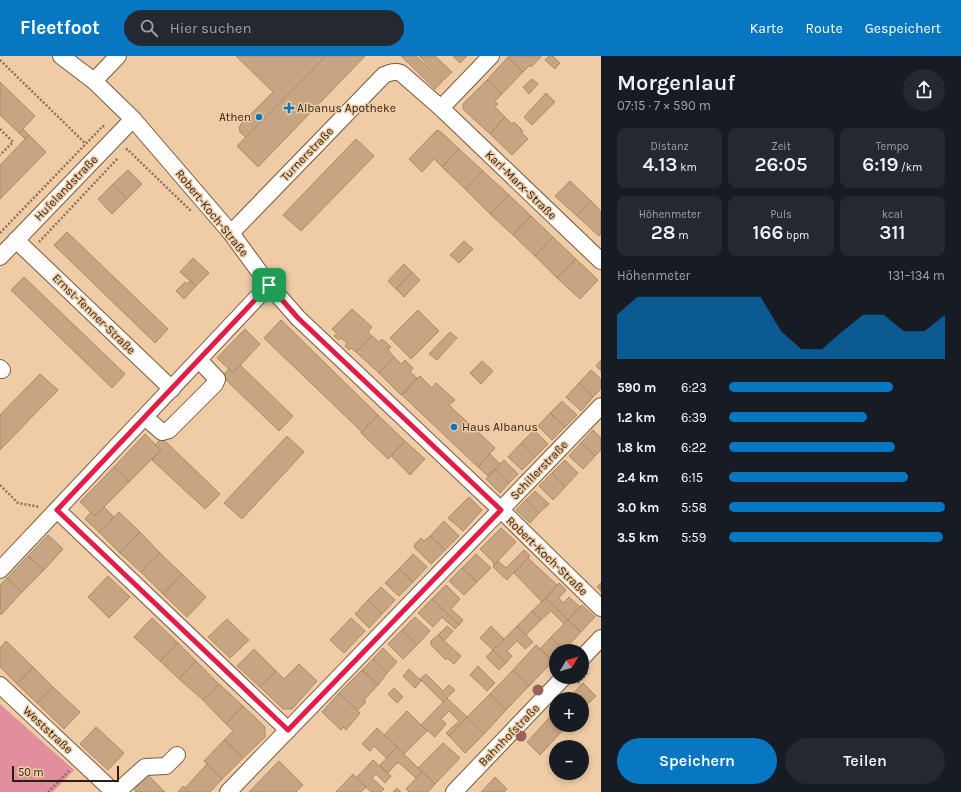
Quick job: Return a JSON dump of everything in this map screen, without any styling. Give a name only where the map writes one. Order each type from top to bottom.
[{"type":"street","name":"Robert-Koch-Straße","points":[[61,56],[94,81],[133,119],[231,233],[269,285],[298,318],[501,510],[601,608]]},
{"type":"street","points":[[94,81],[118,56]]},
{"type":"street","points":[[441,108],[491,56]]},
{"type":"street","name":"Turnerstraße","points":[[231,233],[384,75],[390,72],[401,73],[441,108]]},
{"type":"street","name":"Karl-Marx-Straße","points":[[441,108],[601,261]]},
{"type":"street","name":"Hufelandstraße","points":[[0,257],[133,119]]},
{"type":"street","name":"Ernst-Tenner-Straße","points":[[16,240],[172,389]]},
{"type":"street","points":[[0,570],[269,285]]},
{"type":"street","points":[[145,417],[162,432],[169,430],[215,384],[217,379],[199,360]]},
{"type":"street","name":"Schillerstraße","points":[[228,792],[601,406]]},
{"type":"street","points":[[57,510],[288,730]]},
{"type":"street","points":[[589,659],[601,638]]},
{"type":"street","name":"Bahnhofstraße","points":[[454,792],[567,684]]},
{"type":"street","name":"Weststraße","points":[[0,686],[114,792]]},
{"type":"street","points":[[117,792],[145,767],[166,766],[177,755]]},
{"type":"path","points":[[0,60],[86,144]]},
{"type":"path","points":[[0,129],[13,142],[0,155]]},
{"type":"path","points":[[37,245],[126,149],[192,212]]},
{"type":"path","points":[[0,485],[18,503],[57,510]]},
{"type":"path","points":[[48,792],[80,760]]},
{"type":"shaded area","points":[[0,704],[74,770],[53,792],[0,792]]},
{"type":"building","points":[[236,56],[326,56],[246,138],[240,132],[239,128],[241,124],[273,92]]},
{"type":"building","points":[[326,56],[365,56],[258,167],[237,146]]},
{"type":"building","points":[[401,56],[416,56],[443,81],[435,89]]},
{"type":"building","points":[[419,56],[435,56],[452,72],[444,80]]},
{"type":"building","points":[[453,56],[467,56],[460,63]]},
{"type":"building","points":[[549,56],[553,56],[560,63],[555,69],[545,60]]},
{"type":"building","points":[[508,57],[541,57],[531,67],[530,65],[523,72]]},
{"type":"building","points":[[508,57],[523,72],[502,94],[487,80]]},
{"type":"building","points":[[532,79],[538,84],[529,94],[523,87]]},
{"type":"building","points":[[487,80],[502,94],[495,101],[498,104],[495,107],[505,117],[490,134],[463,109],[463,104]]},
{"type":"building","points":[[0,82],[35,116],[19,133],[0,115]]},
{"type":"building","points":[[546,93],[555,102],[532,125],[524,117]]},
{"type":"building","points":[[505,117],[512,124],[514,122],[523,131],[521,132],[528,139],[512,155],[490,134]]},
{"type":"building","points":[[23,129],[29,135],[25,139],[19,133]]},
{"type":"building","points":[[437,130],[459,149],[442,167],[434,159],[422,172],[409,159]]},
{"type":"building","points":[[29,135],[46,152],[0,199],[0,165]]},
{"type":"building","points":[[356,139],[374,156],[301,231],[283,215]]},
{"type":"building","points":[[459,149],[483,171],[465,189],[442,167]]},
{"type":"building","points":[[128,170],[142,184],[127,199],[113,184]]},
{"type":"building","points":[[483,171],[509,195],[490,214],[465,189]]},
{"type":"building","points":[[570,181],[591,201],[577,216],[555,196]]},
{"type":"building","points":[[113,184],[127,199],[112,214],[98,199]]},
{"type":"building","points":[[509,195],[531,216],[513,235],[490,214]]},
{"type":"building","points":[[591,201],[601,211],[601,234],[599,236],[577,216]]},
{"type":"building","points":[[531,216],[553,237],[535,256],[513,235]]},
{"type":"building","points":[[67,232],[168,329],[155,343],[54,245]]},
{"type":"building","points":[[553,237],[576,259],[557,278],[535,256]]},
{"type":"building","points":[[464,241],[473,249],[459,263],[450,255]]},
{"type":"building","points":[[193,258],[209,273],[196,286],[180,272]]},
{"type":"building","points":[[576,259],[598,280],[580,299],[557,278]]},
{"type":"building","points":[[404,264],[412,272],[396,289],[388,281]]},
{"type":"building","points":[[412,272],[420,280],[404,297],[396,289]]},
{"type":"building","points":[[24,277],[125,374],[112,388],[11,290]]},
{"type":"building","points":[[190,281],[196,286],[184,299],[176,291],[185,282],[187,284]]},
{"type":"building","points":[[352,309],[372,327],[368,332],[372,336],[356,352],[351,348],[349,350],[345,346],[347,343],[341,338],[339,340],[334,336],[337,334],[332,329]]},
{"type":"building","points":[[418,310],[439,331],[411,359],[390,338]]},
{"type":"building","points":[[281,320],[378,415],[362,432],[264,338]]},
{"type":"building","points":[[245,329],[260,344],[233,373],[217,358]]},
{"type":"building","points":[[450,332],[457,338],[437,360],[429,354]]},
{"type":"building","points":[[372,336],[379,342],[382,339],[391,347],[388,350],[394,357],[379,373],[356,352]]},
{"type":"building","points":[[394,357],[401,364],[405,360],[413,368],[410,372],[417,378],[401,395],[379,373]]},
{"type":"building","points":[[601,360],[601,371],[596,366]]},
{"type":"building","points":[[482,361],[493,371],[481,384],[470,373]]},
{"type":"building","points":[[240,365],[293,416],[279,431],[222,376],[229,369],[233,373]]},
{"type":"building","points":[[591,370],[601,379],[601,389],[593,397],[579,383]]},
{"type":"building","points":[[40,374],[58,390],[0,450],[0,415]]},
{"type":"building","name":"Haus Albanus","points":[[420,376],[432,388],[436,383],[455,400],[449,405],[495,448],[478,467],[402,395]]},
{"type":"building","points":[[579,383],[593,397],[581,411],[566,397]]},
{"type":"building","points":[[562,401],[577,415],[565,427],[550,413]]},
{"type":"building","points":[[550,413],[565,427],[552,440],[538,426]]},
{"type":"building","points":[[378,415],[405,441],[388,459],[361,433]]},
{"type":"building","points":[[534,430],[548,444],[535,457],[521,443]]},
{"type":"building","points":[[593,430],[601,438],[601,450],[595,456],[581,443]]},
{"type":"building","points":[[145,434],[161,450],[129,482],[114,467]]},
{"type":"building","points":[[287,436],[304,452],[242,519],[224,503]]},
{"type":"building","points":[[162,438],[220,494],[205,509],[152,460],[161,450],[155,445]]},
{"type":"building","points":[[405,441],[425,459],[410,475],[391,456]]},
{"type":"building","points":[[521,443],[535,457],[522,470],[508,457]]},
{"type":"building","points":[[581,443],[595,456],[583,469],[569,456]]},
{"type":"building","points":[[490,454],[500,464],[488,476],[478,467]]},
{"type":"building","points":[[504,460],[518,474],[509,483],[495,469]]},
{"type":"building","points":[[565,460],[578,473],[565,487],[552,473]]},
{"type":"building","points":[[114,467],[129,482],[95,516],[80,502]]},
{"type":"building","points":[[495,469],[509,483],[500,493],[486,479]]},
{"type":"building","points":[[552,473],[565,487],[553,500],[539,486]]},
{"type":"building","points":[[535,491],[549,504],[539,513],[526,500]]},
{"type":"building","points":[[469,497],[482,510],[463,531],[448,518]]},
{"type":"building","points":[[526,500],[539,513],[530,523],[516,510]]},
{"type":"building","points":[[104,507],[114,517],[99,532],[85,519],[91,512],[95,516]]},
{"type":"building","points":[[119,512],[140,532],[120,553],[99,532]]},
{"type":"building","points":[[444,521],[459,536],[445,550],[430,536]]},
{"type":"building","points":[[501,528],[516,542],[495,564],[480,549]]},
{"type":"building","points":[[140,532],[160,553],[141,572],[120,553]]},
{"type":"building","points":[[48,535],[63,549],[44,570],[28,556]]},
{"type":"building","points":[[430,536],[445,550],[431,564],[414,547],[421,538],[424,541]]},
{"type":"building","points":[[524,550],[530,556],[507,580],[493,567],[494,563],[495,564],[498,561],[506,568]]},
{"type":"building","points":[[160,553],[182,574],[163,594],[141,572]]},
{"type":"building","points":[[413,554],[427,567],[413,582],[399,569]]},
{"type":"building","points":[[476,554],[491,568],[477,582],[462,568]]},
{"type":"building","points":[[28,556],[44,570],[22,592],[7,578]]},
{"type":"building","points":[[528,558],[557,585],[542,602],[514,573]]},
{"type":"building","points":[[462,568],[477,582],[464,595],[449,581]]},
{"type":"building","points":[[399,569],[413,582],[399,596],[385,583]]},
{"type":"building","points":[[182,574],[206,597],[187,617],[163,594]]},
{"type":"building","points":[[108,576],[130,597],[109,618],[88,597]]},
{"type":"building","points":[[7,578],[22,592],[1,615],[0,585]]},
{"type":"building","points":[[559,583],[566,590],[559,598],[563,603],[569,597],[580,607],[568,620],[546,598]]},
{"type":"building","points":[[601,583],[601,591],[597,587]]},
{"type":"building","points":[[446,585],[460,599],[451,609],[463,620],[459,625],[432,599]]},
{"type":"building","points":[[381,587],[395,600],[382,614],[368,600]]},
{"type":"building","points":[[546,598],[568,620],[564,624],[551,611],[541,620],[532,611]]},
{"type":"building","points":[[432,599],[459,625],[455,629],[442,617],[433,627],[418,613]]},
{"type":"building","points":[[368,600],[382,614],[369,628],[355,614]]},
{"type":"building","points":[[582,605],[595,617],[581,632],[568,620]]},
{"type":"building","points":[[532,611],[541,620],[526,635],[517,626]]},
{"type":"building","points":[[415,617],[430,631],[417,645],[402,630]]},
{"type":"building","points":[[152,618],[178,643],[160,661],[134,637]]},
{"type":"building","points":[[351,618],[365,631],[344,653],[330,640]]},
{"type":"building","points":[[227,619],[249,640],[230,658],[208,637]]},
{"type":"building","points":[[568,620],[581,632],[570,644],[558,644],[551,637]]},
{"type":"building","points":[[447,626],[453,631],[444,641],[438,635]]},
{"type":"building","points":[[491,626],[504,639],[493,650],[480,638]]},
{"type":"building","points":[[517,626],[533,642],[525,649],[517,641],[507,651],[512,656],[506,663],[493,650]]},
{"type":"building","points":[[402,630],[417,645],[403,659],[388,644]]},
{"type":"building","points":[[438,635],[461,656],[454,664],[447,658],[446,660],[431,645],[431,641]]},
{"type":"building","points":[[551,637],[558,644],[549,644],[549,657],[540,649]]},
{"type":"building","points":[[6,641],[33,667],[17,684],[0,667],[0,648]]},
{"type":"building","points":[[178,643],[196,661],[179,679],[160,661]]},
{"type":"building","points":[[536,645],[549,657],[549,665],[529,686],[513,670]]},
{"type":"building","points":[[383,648],[397,662],[387,673],[373,659]]},
{"type":"building","points":[[254,649],[276,671],[260,687],[237,666]]},
{"type":"building","points":[[493,650],[506,663],[499,670],[486,657]]},
{"type":"building","points":[[373,659],[387,673],[378,685],[362,670]]},
{"type":"building","points":[[196,661],[219,684],[203,700],[179,679]]},
{"type":"building","points":[[299,664],[317,681],[292,709],[283,709],[260,687],[276,671],[284,679]]},
{"type":"building","points":[[478,666],[495,683],[487,691],[470,675]]},
{"type":"building","points":[[33,667],[53,687],[37,703],[17,684]]},
{"type":"building","points":[[409,669],[421,681],[415,688],[403,676]]},
{"type":"building","points":[[362,670],[378,685],[364,700],[366,702],[357,711],[339,693]]},
{"type":"building","points":[[513,670],[529,686],[506,710],[490,694]]},
{"type":"building","points":[[426,674],[443,691],[449,685],[455,690],[443,702],[420,679]]},
{"type":"building","points":[[219,684],[243,706],[226,724],[203,700]]},
{"type":"building","points":[[582,684],[584,684],[596,696],[589,703],[589,692],[575,692]]},
{"type":"building","points":[[53,687],[80,712],[64,729],[37,703]]},
{"type":"building","points":[[394,688],[403,697],[397,703],[388,694]]},
{"type":"building","points":[[339,693],[360,713],[346,730],[344,727],[341,730],[322,712]]},
{"type":"building","points":[[490,694],[506,710],[484,734],[467,717]]},
{"type":"building","points":[[447,698],[467,717],[449,736],[446,733],[459,721],[449,711],[441,719],[446,724],[435,737],[421,725]]},
{"type":"building","points":[[243,706],[265,727],[265,737],[243,758],[224,740],[233,731],[226,724]]},
{"type":"building","points":[[407,711],[427,731],[404,754],[384,735]]},
{"type":"building","points":[[467,717],[484,734],[465,753],[449,736]]},
{"type":"building","points":[[549,718],[549,732],[561,732],[554,740],[549,740],[549,745],[540,755],[527,742]]},
{"type":"building","points":[[96,727],[124,753],[108,770],[80,744]]},
{"type":"building","points":[[377,728],[397,747],[386,758],[374,746],[370,751],[362,744]]},
{"type":"building","points":[[224,740],[243,758],[222,779],[204,761]]},
{"type":"building","points":[[443,743],[460,758],[435,784],[418,768]]},
{"type":"building","points":[[397,747],[422,772],[416,778],[398,762],[388,773],[380,765]]},
{"type":"building","points":[[373,760],[391,776],[385,783],[376,774],[372,778],[384,789],[381,792],[371,792],[356,778]]},
{"type":"building","points":[[279,761],[303,785],[296,792],[249,792]]},
{"type":"building","points":[[207,764],[222,779],[210,792],[189,792],[185,788]]},
{"type":"building","points":[[145,772],[165,792],[135,792],[136,791],[131,786]]},
{"type":"building","points":[[422,772],[435,784],[428,792],[409,792],[406,789]]},
{"type":"building","points":[[353,774],[366,787],[361,792],[336,792]]},
{"type":"building","points":[[495,777],[507,789],[504,792],[481,792]]},
{"type":"building","points":[[183,786],[189,792],[178,792]]},
{"type":"building","points":[[397,788],[401,792],[393,792]]},
{"type":"place","name":"Albanus Apotheke","points":[[289,108]]},
{"type":"place","name":"Athen","points":[[259,117]]},
{"type":"place","name":"Haus Albanus","points":[[454,427]]},
{"type":"route","points":[[269,285],[298,318],[501,510],[288,730],[57,510],[269,285]]}]
